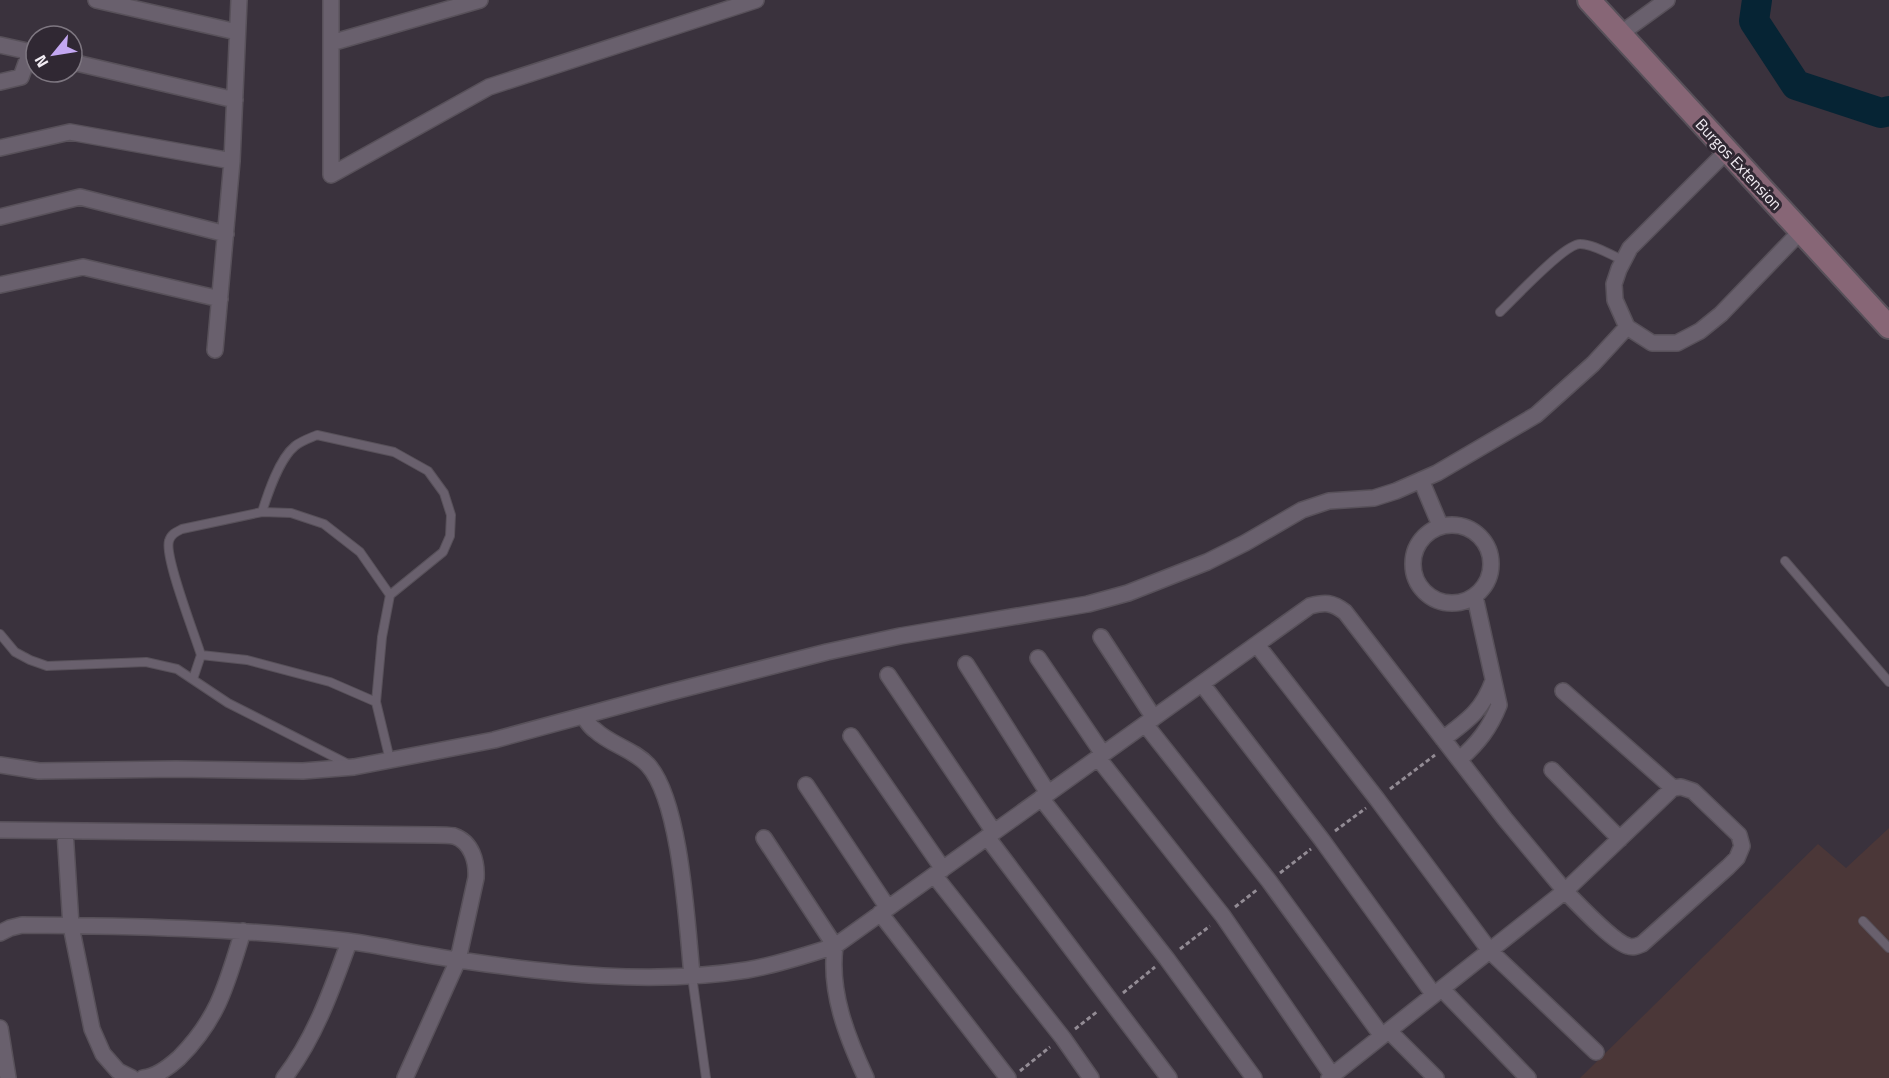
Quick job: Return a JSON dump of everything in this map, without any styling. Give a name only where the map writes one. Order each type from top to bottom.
[{"type":"main road","name":"Burgos Extension","points":[[1589,0],[1889,327]]},
{"type":"street","points":[[96,0],[237,32]]},
{"type":"street","points":[[215,350],[232,161],[238,0]]},
{"type":"street","points":[[331,0],[332,175],[489,87],[756,0]]},
{"type":"street","points":[[331,43],[480,0]]},
{"type":"street","points":[[1620,34],[1667,0]]},
{"type":"street","points":[[0,45],[24,50]]},
{"type":"street","points":[[84,65],[235,100]]},
{"type":"street","points":[[0,82],[21,77],[24,71]]},
{"type":"street","points":[[0,148],[70,132],[232,161]]},
{"type":"street","points":[[1727,151],[1630,248],[1623,260],[1614,284],[1615,300],[1627,327],[1652,343],[1677,343],[1700,331],[1721,314],[1800,231]]},
{"type":"street","points":[[0,217],[80,197],[226,234]]},
{"type":"street","points":[[0,285],[83,267],[220,299]]},
{"type":"street","points":[[0,765],[39,771],[176,769],[303,771],[354,767],[438,753],[494,740],[827,652],[900,636],[1088,604],[1118,596],[1207,562],[1302,510],[1329,501],[1374,498],[1396,491],[1482,448],[1536,415],[1593,364],[1627,327]]},
{"type":"street","points":[[1421,480],[1440,525]]},
{"type":"street","points":[[1456,524],[1471,528],[1480,535],[1488,547],[1492,568],[1487,584],[1475,597],[1453,604],[1437,601],[1425,593],[1416,582],[1412,566],[1414,551],[1422,537],[1440,525],[1456,524]]},
{"type":"street","points":[[1460,759],[1478,743],[1493,720],[1499,705],[1475,597]]},
{"type":"street","points":[[0,933],[22,925],[243,931],[349,942],[458,960],[568,974],[631,978],[692,975],[766,966],[835,946],[1101,756],[1149,721],[1257,645],[1310,606],[1322,603],[1334,603],[1345,612],[1505,819],[1565,891],[1622,944],[1637,946],[1728,867],[1737,858],[1742,846],[1739,835],[1693,791],[1681,787],[1673,788],[1565,891],[1385,1033],[1337,1075],[1223,916],[1101,756],[1038,658]]},
{"type":"street","points":[[1101,637],[1149,721],[1269,881],[1385,1033],[1436,1078]]},
{"type":"street","points":[[1257,645],[1377,799],[1490,951],[1596,1052]]},
{"type":"street","points":[[966,664],[1045,796],[1254,1078]]},
{"type":"street","points":[[888,675],[991,834],[1169,1078]]},
{"type":"street","points":[[1443,739],[1464,724],[1481,706],[1492,681]]},
{"type":"street","points":[[1202,684],[1438,992],[1528,1078]]},
{"type":"street","points":[[1563,691],[1673,788]]},
{"type":"street","points":[[583,716],[594,730],[634,753],[650,767],[659,783],[668,805],[676,840],[692,975]]},
{"type":"street","points":[[850,736],[939,872],[1091,1078]]},
{"type":"street","points":[[1552,770],[1620,839]]},
{"type":"street","points":[[806,785],[884,911],[1008,1078]]},
{"type":"street","points":[[0,830],[454,836],[463,841],[472,852],[477,864],[458,960],[405,1078]]},
{"type":"street","points":[[65,831],[71,926],[92,1029],[103,1054],[118,1071],[132,1078]]},
{"type":"street","points":[[764,838],[835,946],[833,958],[839,1007],[850,1044],[866,1078]]},
{"type":"street","points":[[143,1078],[151,1077],[172,1064],[194,1043],[214,1015],[228,980],[243,931]]},
{"type":"street","points":[[284,1078],[297,1062],[332,991],[349,942]]},
{"type":"street","points":[[0,1028],[8,1078]]},
{"type":"lane","points":[[1500,312],[1563,251],[1578,244],[1590,245],[1623,260]]},
{"type":"lane","points":[[262,512],[268,491],[283,462],[294,447],[317,435],[394,452],[428,471],[444,494],[450,515],[450,536],[443,552],[390,595],[382,637],[376,702],[390,760]]},
{"type":"lane","points":[[193,680],[201,655],[171,563],[168,544],[172,534],[182,529],[262,512],[291,513],[324,524],[360,552],[390,595]]},
{"type":"lane","points":[[1785,561],[1889,682]]},
{"type":"lane","points":[[0,634],[15,652],[47,666],[146,662],[177,669],[228,703],[354,767]]},
{"type":"lane","points":[[201,655],[248,660],[330,682],[376,702]]},
{"type":"lane","points":[[1863,921],[1889,948]]},
{"type":"lane","points":[[692,975],[706,1078]]},
{"type":"shaded area","points":[[1889,828],[1889,1078],[1580,1078],[1818,844],[1846,868]]},
{"type":"waterway","points":[[1757,0],[1754,21],[1796,85],[1881,113],[1889,111]]}]
